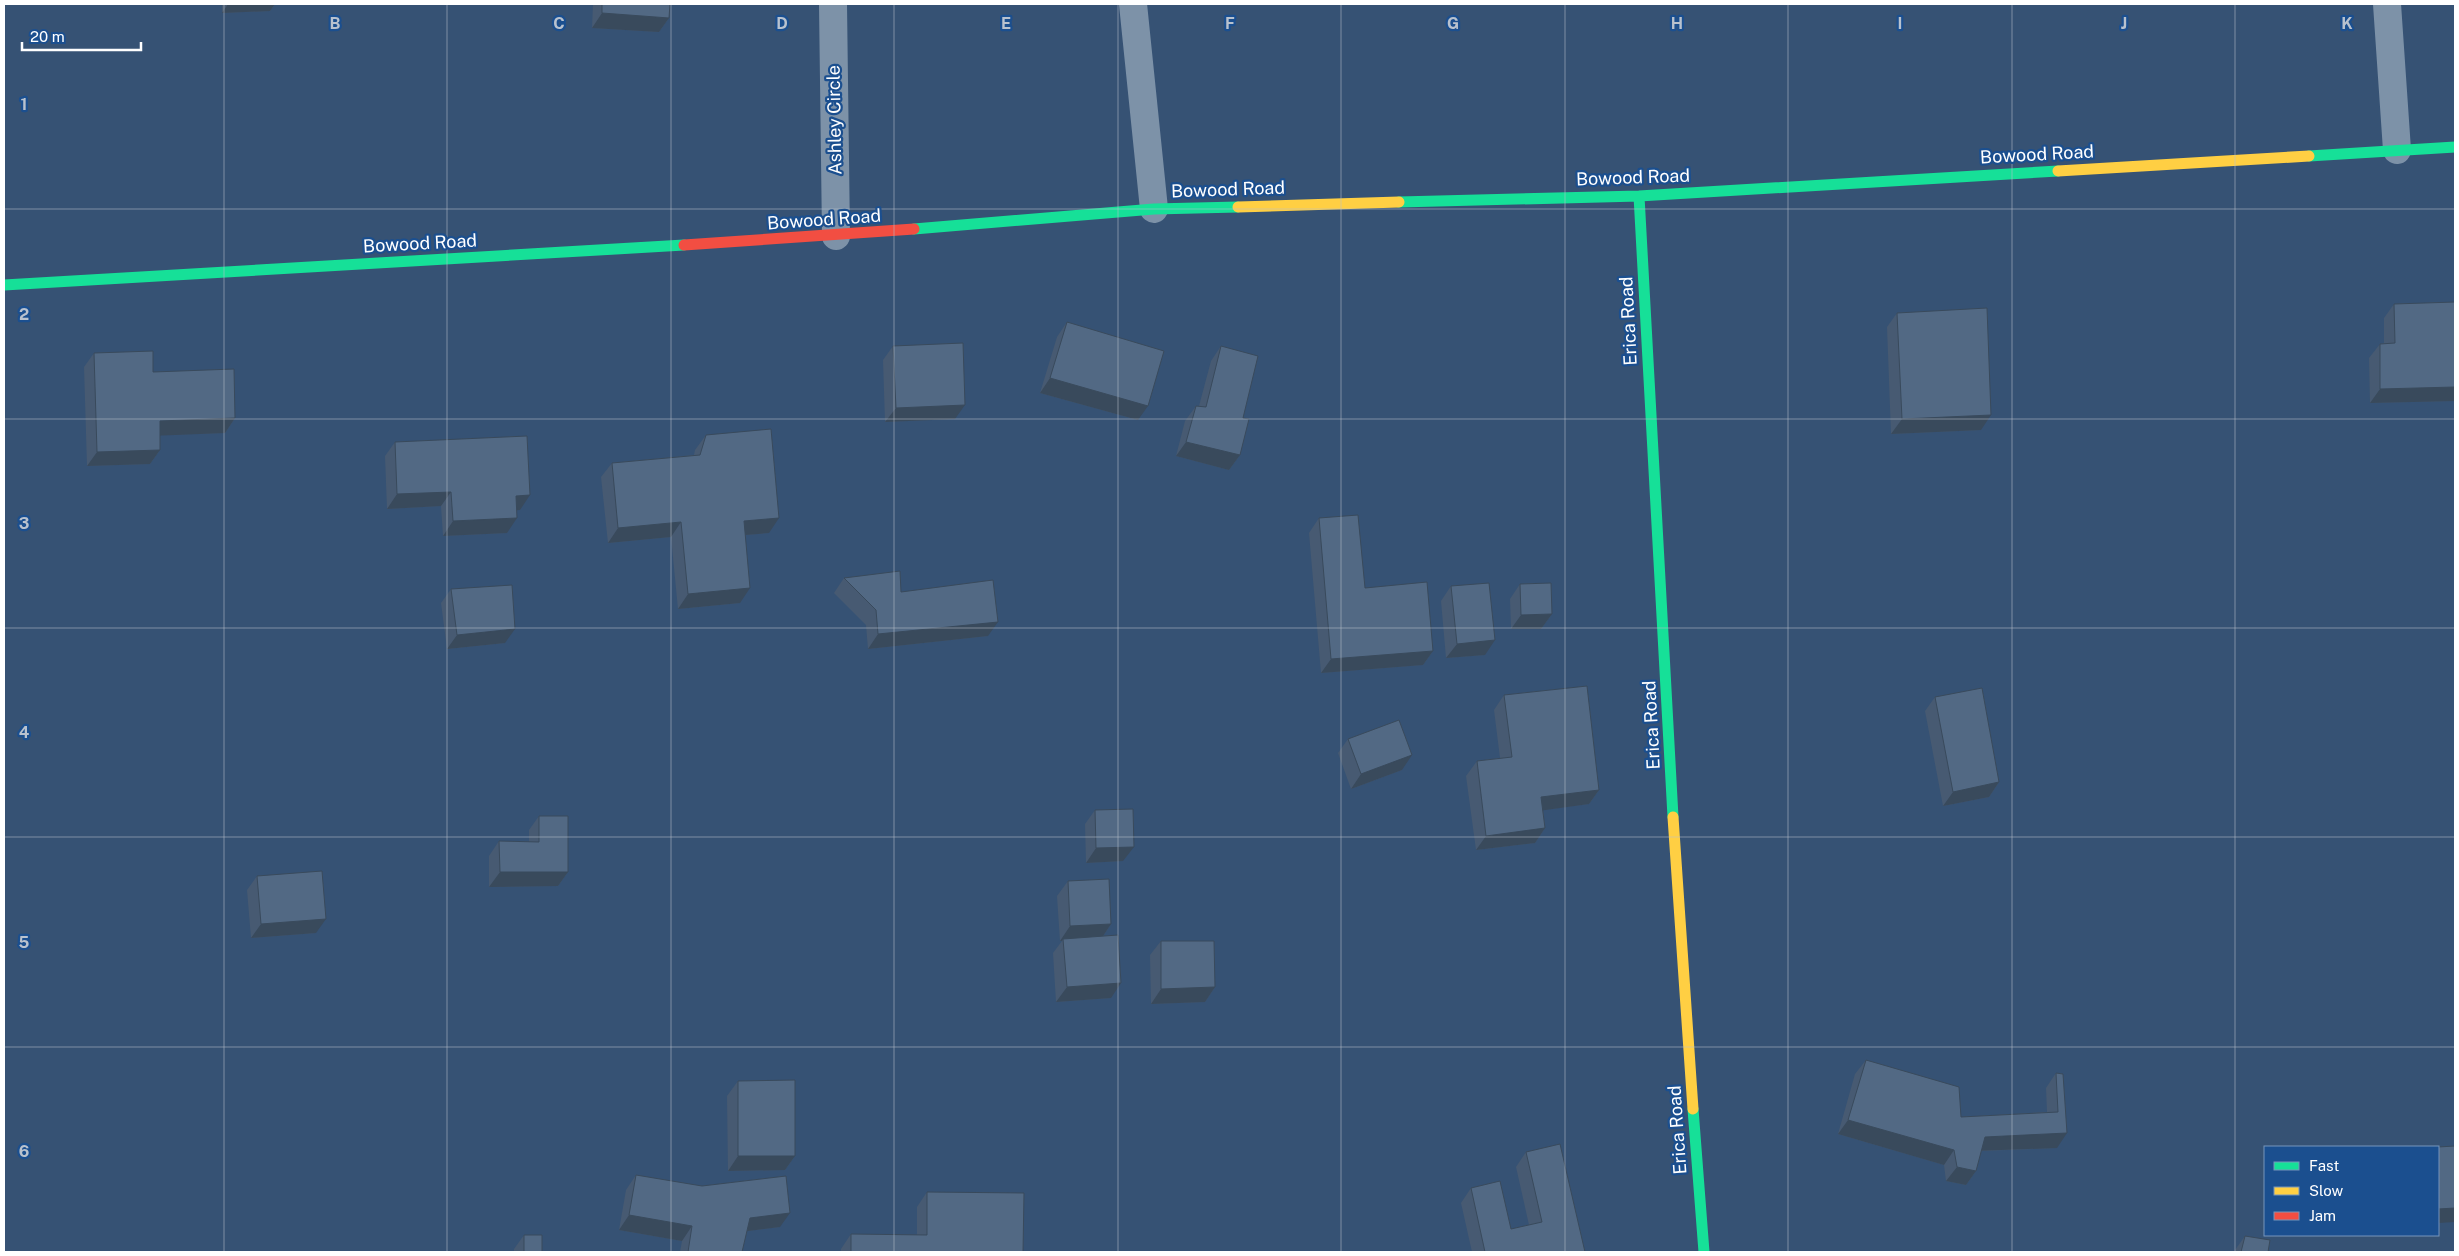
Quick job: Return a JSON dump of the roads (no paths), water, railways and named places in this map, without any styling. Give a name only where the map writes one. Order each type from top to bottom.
[{"type":"street","name":"Ashley Circle","points":[[833,4],[836,236]]},
{"type":"street","points":[[1133,4],[1154,208]]},
{"type":"street","points":[[2387,4],[2397,150]]},
{"type":"street","name":"Bowood Road","points":[[4,285],[836,236],[1154,208],[1639,196],[2455,147]]},
{"type":"street","name":"Erica Road","points":[[1639,196],[1679,918],[1704,1252]]}]
